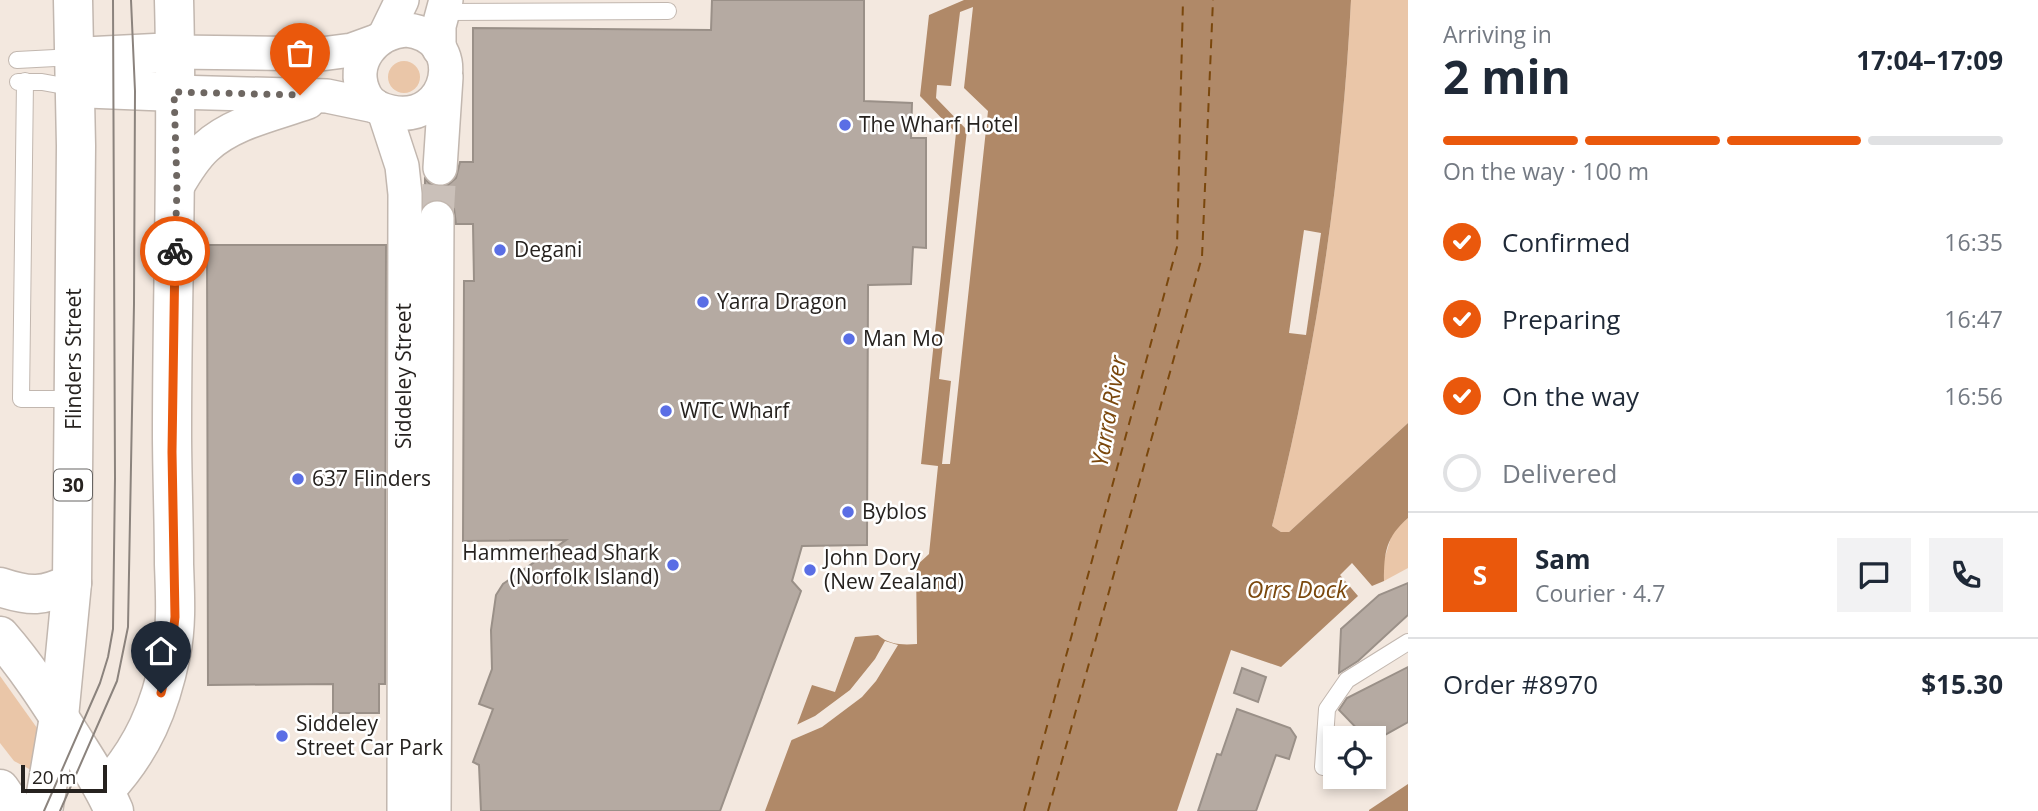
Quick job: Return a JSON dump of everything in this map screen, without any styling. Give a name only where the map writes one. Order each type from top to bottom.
[{"type":"main road","name":"Flinders Street","points":[[59,717],[72,583],[75,72],[73,0]]},
{"type":"main road","points":[[0,636],[28,669],[59,717],[100,804],[143,740],[161,693],[174,633],[172,349],[177,187],[174,0]]},
{"type":"main road","points":[[75,72],[175,52]]},
{"type":"main road","points":[[75,72],[174,92]]},
{"type":"main road","points":[[0,587],[35,595],[72,583]]},
{"type":"main road","name":"30","points":[[43,811],[59,717]]},
{"type":"main road","points":[[0,789],[15,811]]},
{"type":"street","points":[[380,109],[365,95],[361,68],[364,55],[379,38],[402,0]]},
{"type":"street","points":[[440,169],[443,62],[439,26],[445,6]]},
{"type":"street","points":[[174,92],[327,96],[405,114],[425,108],[439,94],[443,62],[425,36],[413,31],[400,31],[352,50],[321,54],[175,52]]},
{"type":"street","points":[[177,187],[200,153],[215,139],[248,123],[327,96]]},
{"type":"street","name":"Siddeley Street","points":[[380,109],[401,166],[404,194],[419,759],[434,811]]},
{"type":"street","name":"Siddeley Street","points":[[404,811],[419,759],[437,218]]},
{"type":"lane","points":[[445,6],[668,11]]},
{"type":"lane","points":[[17,60],[75,72]]},
{"type":"lane","points":[[74,399],[21,398],[22,82],[75,72]]},
{"type":"lane","points":[[1326,726],[1327,709],[1347,680],[1408,642]]},
{"type":"shaded area","points":[[1351,0],[1408,0],[1408,423],[1289,532],[1281,532],[1272,526],[1302,396],[1325,265],[1341,133]]},
{"type":"shaded area","points":[[404,61],[416,65],[420,77],[416,89],[404,93],[392,89],[388,77],[392,65]]},
{"type":"shaded area","points":[[1408,518],[1408,568],[1384,581],[1384,560],[1393,531]]},
{"type":"shaded area","points":[[0,676],[47,742],[33,771],[14,761],[0,743]]},
{"type":"water","points":[[964,0],[1351,0],[1341,133],[1325,265],[1302,396],[1272,526],[1281,532],[1289,532],[1408,423],[1408,518],[1395,532],[1388,546],[1384,581],[1372,586],[1352,563],[1340,575],[1358,596],[1281,667],[1231,650],[1177,811],[765,811],[812,685],[835,692],[855,637],[878,635],[891,643],[917,644],[916,566],[929,554],[938,466],[921,464],[956,133],[920,96],[929,15]]},
{"type":"water","points":[[1408,784],[1408,811],[1369,811],[1369,810]]},
{"type":"pier","points":[[973,7],[964,88],[988,111],[950,464],[942,464],[951,381],[939,379],[967,130],[936,98],[937,85],[951,86],[960,12]]},
{"type":"pier","points":[[1304,230],[1321,233],[1306,335],[1289,333]]},
{"type":"pier","points":[[885,641],[898,645],[876,681],[862,697],[822,727],[787,742],[792,727],[815,716],[850,690],[875,659]]},
{"type":"building","name":"WTC Wharf","points":[[712,0],[864,0],[864,101],[912,103],[911,138],[926,138],[926,248],[913,247],[911,284],[868,285],[867,545],[802,546],[792,581],[801,591],[720,811],[481,811],[479,765],[473,762],[493,709],[479,704],[492,669],[491,630],[496,595],[503,584],[566,540],[463,541],[464,281],[474,281],[473,224],[456,224],[454,209],[446,201],[436,199],[425,204],[425,179],[438,187],[448,185],[456,178],[460,162],[473,162],[473,28],[711,30]]},
{"type":"building","name":"637 Flinders","points":[[207,245],[386,245],[385,684],[379,684],[379,713],[333,713],[333,684],[208,685]]},
{"type":"building","points":[[1408,583],[1408,615],[1358,661],[1339,673],[1341,629],[1379,595]]},
{"type":"building","points":[[1408,667],[1408,722],[1386,734],[1386,726],[1354,726],[1339,710],[1347,698]]},
{"type":"building","points":[[1242,668],[1266,677],[1258,702],[1234,693]]},
{"type":"building","points":[[1237,709],[1290,728],[1296,737],[1289,759],[1276,755],[1256,811],[1198,811],[1217,754],[1221,755]]},
{"type":"ferry route","points":[[1024,811],[1177,247],[1183,0]]},
{"type":"ferry route","points":[[1048,811],[1202,257],[1213,0]]},
{"type":"tunnel","points":[[437,218],[440,168]]},
{"type":"tram line","points":[[44,811],[100,683],[113,629],[113,0]]},
{"type":"tram line","points":[[60,811],[117,681],[128,627],[134,304],[135,91],[131,0]]},
{"type":"way so far","points":[[175,251],[177,187],[174,92],[300,95]]},
{"type":"place","name":"The Wharf Hotel","points":[[845,125]]},
{"type":"place","name":"Degani","points":[[500,250]]},
{"type":"place","name":"Yarra Dragon","points":[[703,302]]},
{"type":"place","name":"Man Mo","points":[[849,339]]},
{"type":"place","name":"WTC Wharf","points":[[666,411]]},
{"type":"place","name":"637 Flinders","points":[[298,479]]},
{"type":"place","name":"Byblos","points":[[848,512]]},
{"type":"place","name":"Hammerhead Shark (Norfolk Island)","points":[[673,565]]},
{"type":"place","name":"John Dory (New Zealand)","points":[[810,570]]},
{"type":"place","name":"Siddeley Street Car Park","points":[[282,736]]},
{"type":"route","points":[[161,693],[171,652],[175,617],[172,349],[175,251]]},
{"type":"water label","name":"Yarra River","points":[[1109,411]]},
{"type":"water label","name":"Orrs Dock","points":[[1297,590]]}]
